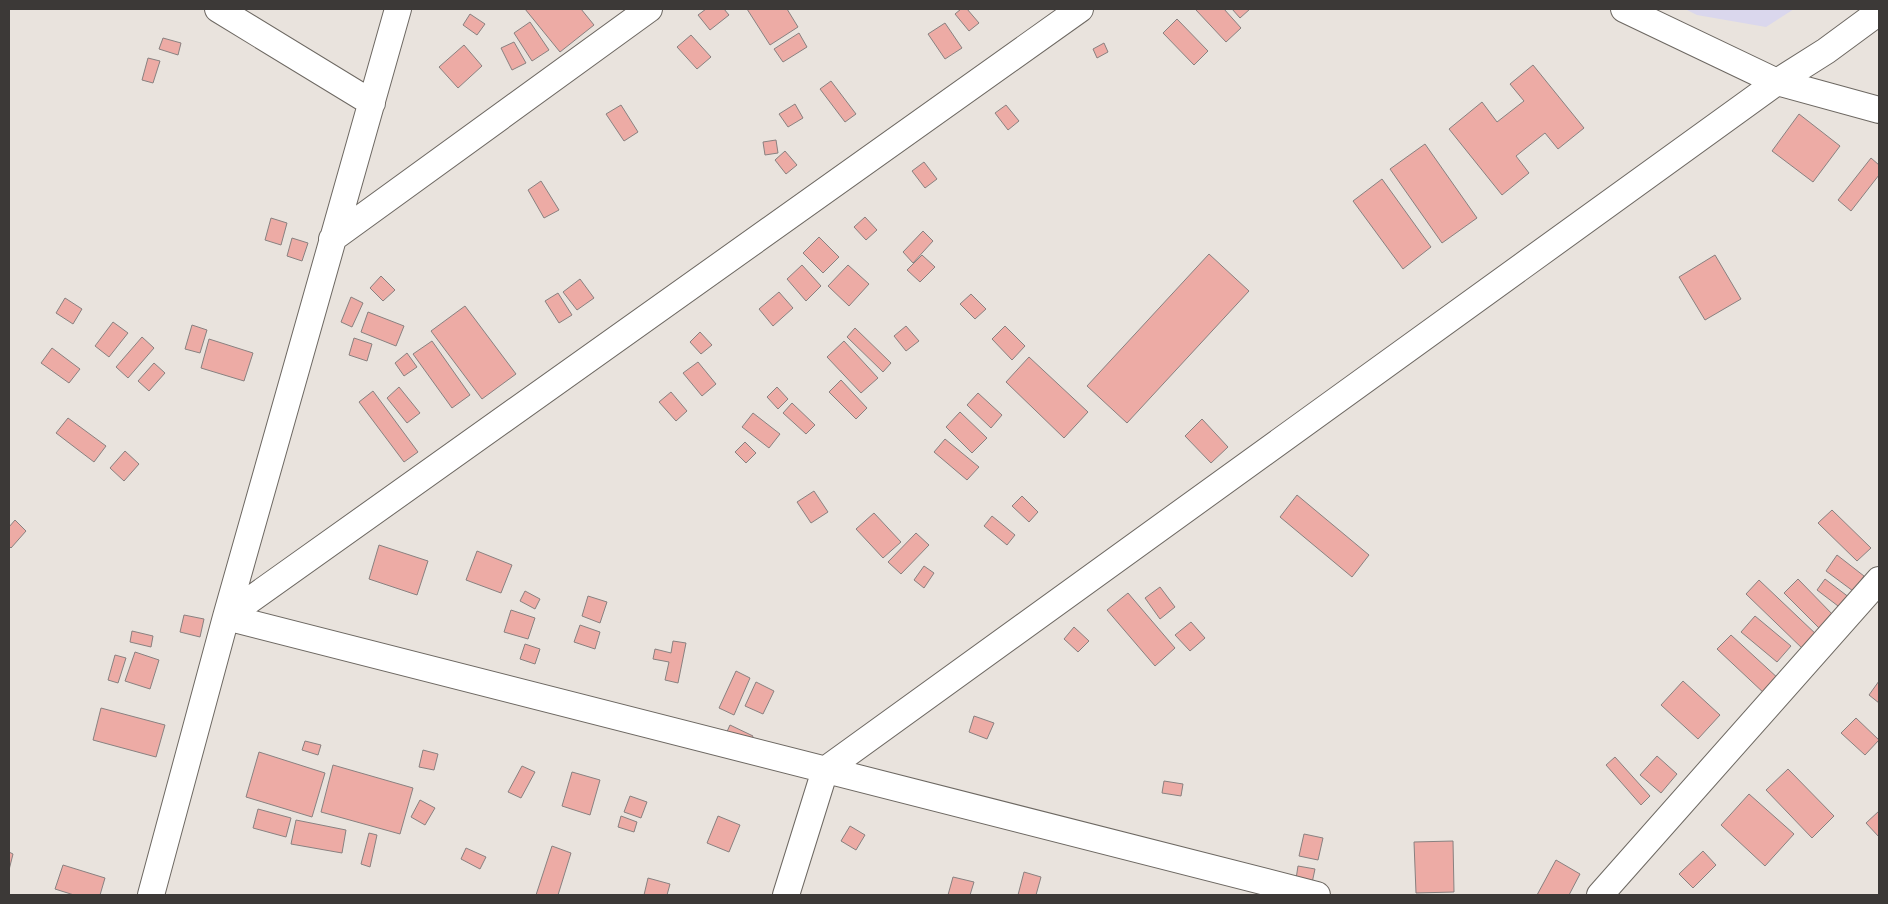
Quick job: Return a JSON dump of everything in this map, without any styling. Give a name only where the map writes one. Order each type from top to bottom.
[{"type":"street","points":[[218,9],[372,103]]},
{"type":"street","points":[[151,895],[226,618],[398,9]]},
{"type":"street","points":[[332,239],[649,9]]},
{"type":"street","points":[[226,618],[1080,9]]},
{"type":"street","points":[[1624,9],[1777,82],[1879,110]]},
{"type":"street","points":[[786,895],[825,770],[1777,82],[1826,51],[1879,12]]},
{"type":"street","points":[[1600,895],[1879,580]]},
{"type":"street","points":[[226,618],[1317,895]]},
{"type":"shaded area","points":[[1685,9],[1794,9],[1766,27],[1697,15]]},
{"type":"building","points":[[525,9],[581,9],[594,25],[560,52]]},
{"type":"building","points":[[706,9],[724,9],[729,15],[710,30],[698,15]]},
{"type":"building","points":[[747,9],[787,9],[798,27],[770,45]]},
{"type":"building","points":[[961,9],[967,9],[979,23],[969,31],[955,14]]},
{"type":"building","points":[[1197,9],[1224,9],[1241,28],[1226,42]]},
{"type":"building","points":[[1232,9],[1250,9],[1240,18]]},
{"type":"building","points":[[470,14],[485,24],[477,35],[463,25]]},
{"type":"building","points":[[1177,19],[1208,51],[1194,65],[1163,33]]},
{"type":"building","points":[[530,22],[549,50],[532,61],[514,33]]},
{"type":"building","points":[[945,23],[962,48],[945,59],[928,34]]},
{"type":"building","points":[[799,33],[807,47],[783,62],[774,49]]},
{"type":"building","points":[[691,35],[711,57],[697,69],[677,47]]},
{"type":"building","points":[[163,38],[181,43],[178,55],[159,49]]},
{"type":"building","points":[[514,42],[526,63],[512,70],[501,48]]},
{"type":"building","points":[[1104,43],[1108,52],[1097,58],[1093,49]]},
{"type":"building","points":[[464,45],[482,66],[458,88],[439,67]]},
{"type":"building","points":[[148,58],[160,61],[153,83],[142,80]]},
{"type":"building","points":[[1533,65],[1584,128],[1558,149],[1545,133],[1516,156],[1529,173],[1502,195],[1449,129],[1482,102],[1497,122],[1524,101],[1510,84]]},
{"type":"building","points":[[831,81],[856,114],[845,122],[820,89]]},
{"type":"building","points":[[795,104],[803,118],[788,127],[779,114]]},
{"type":"building","points":[[621,105],[638,132],[624,141],[606,114]]},
{"type":"building","points":[[1006,105],[1019,121],[1008,130],[995,113]]},
{"type":"building","points":[[1799,114],[1840,146],[1813,182],[1772,151]]},
{"type":"building","points":[[776,140],[778,153],[765,155],[763,142]]},
{"type":"building","points":[[1425,144],[1477,218],[1442,243],[1390,169]]},
{"type":"building","points":[[785,151],[797,165],[786,174],[775,160]]},
{"type":"building","points":[[1871,158],[1879,165],[1879,175],[1851,211],[1838,200]]},
{"type":"building","points":[[924,162],[937,179],[925,188],[912,171]]},
{"type":"building","points":[[1382,179],[1431,247],[1403,269],[1353,201]]},
{"type":"building","points":[[541,181],[559,210],[544,218],[528,190]]},
{"type":"building","points":[[865,217],[877,230],[866,240],[854,227]]},
{"type":"building","points":[[271,218],[287,223],[281,245],[265,240]]},
{"type":"building","points":[[923,231],[933,241],[913,263],[903,252]]},
{"type":"building","points":[[819,237],[839,257],[823,273],[803,253]]},
{"type":"building","points":[[292,238],[308,243],[302,261],[287,256]]},
{"type":"building","points":[[1209,254],[1249,291],[1127,423],[1087,386]]},
{"type":"building","points":[[922,255],[935,267],[920,282],[907,270]]},
{"type":"building","points":[[1715,255],[1741,299],[1705,320],[1679,277]]},
{"type":"building","points":[[802,265],[821,286],[806,301],[787,279]]},
{"type":"building","points":[[848,265],[869,284],[849,306],[828,286]]},
{"type":"building","points":[[381,276],[395,290],[383,301],[370,288]]},
{"type":"building","points":[[580,279],[594,298],[577,310],[563,292]]},
{"type":"building","points":[[779,292],[793,308],[773,326],[759,309]]},
{"type":"building","points":[[558,293],[572,315],[559,323],[545,301]]},
{"type":"building","points":[[971,294],[986,309],[975,319],[960,304]]},
{"type":"building","points":[[351,297],[363,303],[352,327],[341,322]]},
{"type":"building","points":[[65,298],[82,309],[73,324],[56,313]]},
{"type":"building","points":[[465,306],[516,374],[482,399],[431,331]]},
{"type":"building","points":[[368,312],[404,326],[396,346],[361,332]]},
{"type":"building","points":[[113,322],[128,333],[109,357],[95,346]]},
{"type":"building","points":[[192,325],[207,330],[200,353],[185,349]]},
{"type":"building","points":[[906,326],[919,341],[906,351],[894,336]]},
{"type":"building","points":[[1005,326],[1025,346],[1012,360],[992,339]]},
{"type":"building","points":[[855,328],[891,363],[883,372],[847,337]]},
{"type":"building","points":[[700,332],[712,345],[701,354],[690,342]]},
{"type":"building","points":[[142,337],[154,348],[128,378],[116,367]]},
{"type":"building","points":[[354,338],[372,344],[367,361],[349,355]]},
{"type":"building","points":[[209,339],[253,353],[244,381],[201,368]]},
{"type":"building","points":[[432,341],[470,395],[452,408],[413,354]]},
{"type":"building","points":[[844,341],[878,378],[861,393],[827,357]]},
{"type":"building","points":[[52,348],[80,369],[69,383],[41,363]]},
{"type":"building","points":[[407,353],[417,367],[404,376],[395,363]]},
{"type":"building","points":[[1029,357],[1088,412],[1064,438],[1006,382]]},
{"type":"building","points":[[698,362],[716,384],[702,396],[683,373]]},
{"type":"building","points":[[154,363],[165,373],[149,391],[138,381]]},
{"type":"building","points":[[841,380],[867,408],[856,419],[829,392]]},
{"type":"building","points":[[399,387],[420,413],[407,423],[387,398]]},
{"type":"building","points":[[777,387],[788,399],[778,409],[767,397]]},
{"type":"building","points":[[373,391],[418,452],[404,462],[359,402]]},
{"type":"building","points":[[671,392],[687,411],[676,421],[659,402]]},
{"type":"building","points":[[978,393],[1002,415],[991,428],[967,405]]},
{"type":"building","points":[[792,403],[815,425],[806,434],[783,413]]},
{"type":"building","points":[[960,412],[987,438],[972,453],[946,427]]},
{"type":"building","points":[[753,413],[780,434],[769,448],[742,427]]},
{"type":"building","points":[[68,418],[106,446],[94,462],[56,433]]},
{"type":"building","points":[[1202,419],[1228,447],[1211,463],[1185,436]]},
{"type":"building","points":[[945,439],[979,467],[967,480],[934,452]]},
{"type":"building","points":[[745,442],[756,453],[746,463],[735,452]]},
{"type":"building","points":[[125,451],[139,464],[124,481],[110,468]]},
{"type":"building","points":[[814,491],[828,512],[811,523],[797,502]]},
{"type":"building","points":[[1297,495],[1369,555],[1352,577],[1280,517]]},
{"type":"building","points":[[1022,496],[1038,512],[1029,522],[1012,506]]},
{"type":"building","points":[[1832,510],[1871,548],[1857,561],[1818,523]]},
{"type":"building","points":[[874,513],[901,542],[883,558],[856,529]]},
{"type":"building","points":[[992,516],[1015,535],[1007,545],[984,526]]},
{"type":"building","points":[[15,520],[26,531],[11,548],[9,546],[9,527]]},
{"type":"building","points":[[916,533],[929,545],[901,574],[888,562]]},
{"type":"building","points":[[379,545],[428,561],[417,595],[369,579]]},
{"type":"building","points":[[477,551],[512,565],[501,593],[466,580]]},
{"type":"building","points":[[1837,555],[1864,576],[1853,591],[1826,571]]},
{"type":"building","points":[[924,566],[934,573],[924,588],[914,580]]},
{"type":"building","points":[[1798,579],[1834,616],[1821,630],[1784,593]]},
{"type":"building","points":[[1825,579],[1850,598],[1842,609],[1817,590]]},
{"type":"building","points":[[1759,580],[1819,637],[1805,651],[1746,594]]},
{"type":"building","points":[[1160,587],[1175,607],[1160,619],[1145,598]]},
{"type":"building","points":[[525,591],[540,599],[535,609],[520,601]]},
{"type":"building","points":[[1128,593],[1175,648],[1155,666],[1107,610]]},
{"type":"building","points":[[588,596],[607,602],[600,623],[582,616]]},
{"type":"building","points":[[511,610],[535,618],[528,639],[504,632]]},
{"type":"building","points":[[184,615],[204,619],[200,637],[180,632]]},
{"type":"building","points":[[1755,616],[1791,646],[1777,662],[1741,632]]},
{"type":"building","points":[[1191,622],[1205,638],[1190,651],[1175,635]]},
{"type":"building","points":[[580,625],[600,632],[595,649],[574,642]]},
{"type":"building","points":[[1074,627],[1089,641],[1078,652],[1064,639]]},
{"type":"building","points":[[132,631],[153,636],[151,647],[130,642]]},
{"type":"building","points":[[1731,635],[1780,680],[1766,695],[1717,649]]},
{"type":"building","points":[[673,641],[686,643],[678,683],[665,680],[669,662],[653,659],[655,649],[671,653]]},
{"type":"building","points":[[525,644],[540,649],[535,664],[520,659]]},
{"type":"building","points":[[135,652],[159,660],[150,689],[125,681]]},
{"type":"building","points":[[115,655],[126,658],[118,683],[108,680]]},
{"type":"building","points":[[736,671],[750,678],[734,715],[719,708]]},
{"type":"building","points":[[1683,681],[1720,715],[1698,739],[1661,705]]},
{"type":"building","points":[[1879,681],[1879,703],[1869,695]]},
{"type":"building","points":[[756,682],[774,691],[763,714],[745,706]]},
{"type":"building","points":[[101,708],[165,725],[156,757],[93,740]]},
{"type":"building","points":[[974,716],[994,723],[987,739],[969,732]]},
{"type":"building","points":[[1856,718],[1879,740],[1865,755],[1841,733]]},
{"type":"building","points":[[730,725],[753,736],[748,747],[725,736]]},
{"type":"building","points":[[305,741],[321,745],[318,755],[302,750]]},
{"type":"building","points":[[423,750],[438,754],[434,770],[419,767]]},
{"type":"building","points":[[259,752],[325,773],[312,817],[246,797]]},
{"type":"building","points":[[1657,756],[1677,774],[1661,793],[1640,775]]},
{"type":"building","points":[[1615,757],[1650,796],[1641,805],[1606,765]]},
{"type":"building","points":[[333,765],[413,788],[400,834],[321,812]]},
{"type":"building","points":[[522,766],[535,772],[521,798],[508,792]]},
{"type":"building","points":[[1788,769],[1834,816],[1812,838],[1766,790]]},
{"type":"building","points":[[572,772],[600,780],[590,815],[562,806]]},
{"type":"building","points":[[1164,781],[1183,784],[1181,796],[1162,793]]},
{"type":"building","points":[[1749,794],[1794,834],[1765,866],[1721,825]]},
{"type":"building","points":[[630,796],[647,802],[641,818],[624,812]]},
{"type":"building","points":[[420,800],[435,808],[425,825],[411,817]]},
{"type":"building","points":[[258,809],[291,818],[286,837],[253,828]]},
{"type":"building","points":[[1879,811],[1879,837],[1866,823]]},
{"type":"building","points":[[621,816],[637,822],[634,832],[618,827]]},
{"type":"building","points":[[718,816],[740,825],[729,852],[707,843]]},
{"type":"building","points":[[296,820],[346,830],[342,853],[291,844]]},
{"type":"building","points":[[850,826],[865,835],[856,850],[841,841]]},
{"type":"building","points":[[369,833],[377,835],[370,867],[361,864]]},
{"type":"building","points":[[1304,834],[1323,838],[1318,860],[1299,856]]},
{"type":"building","points":[[1453,841],[1454,892],[1416,893],[1414,842]]},
{"type":"building","points":[[552,846],[571,853],[558,895],[536,895]]},
{"type":"building","points":[[466,848],[486,857],[480,869],[461,859]]},
{"type":"building","points":[[1703,851],[1716,865],[1693,888],[1679,874]]},
{"type":"building","points":[[9,852],[13,854],[9,870]]},
{"type":"building","points":[[1556,860],[1580,874],[1569,895],[1537,895]]},
{"type":"building","points":[[63,865],[105,878],[100,895],[74,895],[55,889]]},
{"type":"building","points":[[1298,866],[1315,869],[1312,883],[1296,879]]},
{"type":"building","points":[[1024,872],[1041,877],[1036,895],[1018,895]]},
{"type":"building","points":[[953,877],[974,882],[970,895],[948,895]]},
{"type":"building","points":[[648,878],[670,884],[667,895],[644,895]]}]
